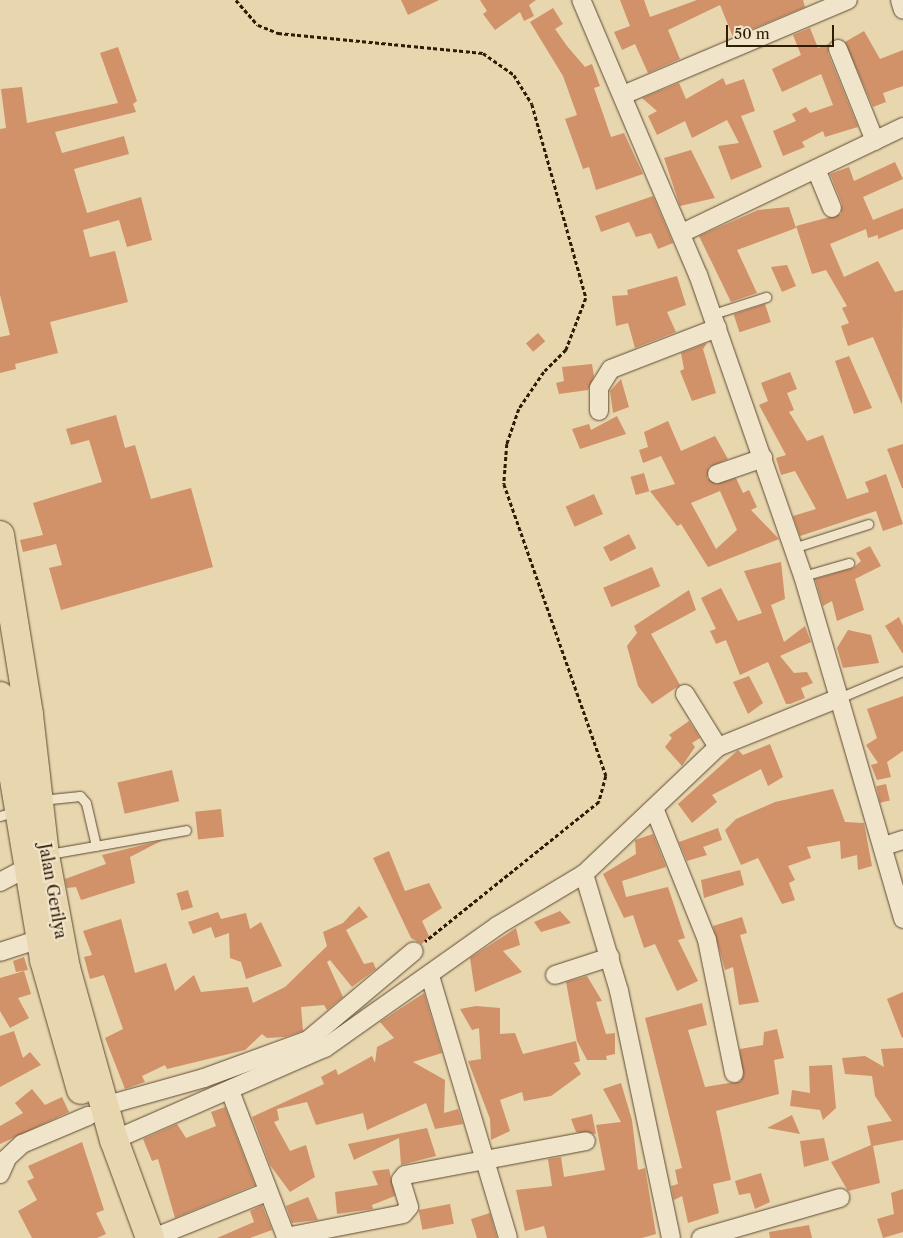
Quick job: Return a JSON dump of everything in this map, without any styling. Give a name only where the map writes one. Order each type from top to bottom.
[{"type":"highway","name":"Jalan Gerilya","points":[[0,535],[19,809]]},
{"type":"highway","name":"Jalan Gerilya","points":[[1,704],[6,770],[36,861],[66,968],[101,1124],[131,1238]]},
{"type":"highway","name":"Jalan Gerilya","points":[[36,861],[40,939],[101,1124],[152,1238]]},
{"type":"street","points":[[581,0],[682,233],[715,321],[803,576],[884,846],[903,919]]},
{"type":"street","points":[[623,95],[848,0]]},
{"type":"street","points":[[900,0],[903,10]]},
{"type":"street","points":[[838,49],[875,141]]},
{"type":"street","points":[[682,233],[875,141],[901,134]]},
{"type":"street","points":[[816,169],[832,208]]},
{"type":"street","points":[[599,411],[599,388],[610,369],[715,321]]},
{"type":"street","points":[[717,474],[763,458]]},
{"type":"street","points":[[685,694],[718,747]]},
{"type":"street","points":[[0,1174],[22,1144],[230,1090],[325,1048],[430,976],[497,926],[584,874],[718,747],[839,698]]},
{"type":"street","points":[[654,808],[706,940],[734,1073]]},
{"type":"street","points":[[884,846],[903,840]]},
{"type":"street","points":[[0,882],[36,861]]},
{"type":"street","points":[[584,874],[610,957],[670,1238]]},
{"type":"street","points":[[0,952],[40,939]]},
{"type":"street","points":[[101,1124],[204,1078],[308,1040],[414,951]]},
{"type":"street","points":[[555,975],[610,957]]},
{"type":"street","points":[[430,976],[508,1238]]},
{"type":"street","points":[[230,1090],[266,1192],[286,1237],[330,1232],[408,1211],[401,1180],[405,1175],[485,1162],[586,1141]]},
{"type":"street","points":[[152,1238],[266,1192]]},
{"type":"street","points":[[701,1238],[840,1198]]},
{"type":"lane","points":[[715,321],[766,297]]},
{"type":"lane","points":[[793,548],[868,524]]},
{"type":"lane","points":[[803,576],[849,563]]},
{"type":"lane","points":[[839,698],[903,671]]},
{"type":"lane","points":[[19,809],[80,796],[86,803],[96,846]]},
{"type":"lane","points":[[36,861],[96,846],[186,830]]},
{"type":"path","points":[[236,0],[258,25],[278,33],[483,53],[514,75],[532,104],[586,298],[566,350],[544,372],[519,409],[507,444],[504,484],[602,757],[606,776],[599,802],[414,951]]},
{"type":"building","points":[[401,0],[439,0],[408,15]]},
{"type":"building","points":[[480,0],[536,0],[529,5],[534,16],[524,21],[520,12],[495,30],[483,14],[487,11]]},
{"type":"building","points":[[620,0],[644,0],[650,17],[697,0],[803,0],[805,7],[733,37],[720,5],[668,30],[680,59],[648,73],[635,44],[622,50],[614,32],[630,26]]},
{"type":"building","points":[[553,8],[563,24],[555,29],[585,67],[592,64],[600,86],[594,88],[611,137],[624,133],[643,174],[596,190],[589,167],[583,169],[565,119],[577,115],[563,76],[530,22]]},
{"type":"building","points":[[810,28],[818,48],[829,44],[828,53],[858,127],[825,137],[823,131],[802,142],[805,147],[783,156],[773,131],[796,121],[792,114],[806,107],[810,113],[833,105],[821,74],[782,92],[772,69],[801,55],[793,35]]},
{"type":"building","points":[[864,31],[880,59],[903,50],[903,86],[883,93],[886,102],[873,107],[845,42]]},
{"type":"building","points":[[118,47],[137,101],[133,104],[136,112],[55,132],[62,153],[124,136],[129,154],[74,169],[87,213],[141,197],[152,240],[127,247],[119,220],[83,230],[90,257],[115,251],[128,302],[50,322],[58,353],[15,364],[16,369],[0,373],[0,337],[10,335],[0,295],[0,129],[6,128],[1,89],[22,87],[27,123],[118,103],[100,53]]},
{"type":"building","points":[[723,78],[726,85],[744,79],[755,111],[741,116],[762,167],[731,180],[718,146],[739,143],[727,120],[692,138],[685,121],[657,135],[648,116],[657,111],[642,98],[679,83],[686,99]]},
{"type":"building","points":[[691,150],[715,198],[680,206],[664,158]]},
{"type":"building","points":[[895,162],[903,179],[863,197],[873,220],[903,208],[903,229],[878,239],[878,235],[868,238],[866,229],[830,244],[844,277],[878,261],[895,292],[903,290],[902,405],[873,337],[848,346],[841,326],[849,323],[842,308],[847,306],[826,270],[812,274],[796,226],[841,214],[842,204],[830,174],[849,167],[854,181]]},
{"type":"building","points":[[653,196],[673,243],[658,249],[651,233],[636,237],[629,222],[601,232],[595,216]]},
{"type":"building","points":[[789,207],[796,228],[737,250],[757,293],[731,302],[699,236],[758,210]]},
{"type":"building","points":[[787,265],[796,286],[782,292],[771,267]]},
{"type":"building","points":[[677,276],[686,305],[667,312],[676,332],[635,348],[628,323],[616,326],[612,296],[628,295],[627,290]]},
{"type":"building","points":[[765,304],[771,322],[739,332],[734,314]]},
{"type":"building","points":[[538,333],[545,341],[533,352],[526,343]]},
{"type":"building","points":[[707,343],[703,349],[716,393],[692,401],[680,371],[684,369],[681,353]]},
{"type":"building","points":[[849,356],[872,408],[854,414],[835,361]]},
{"type":"building","points":[[592,364],[594,376],[588,390],[559,394],[556,383],[564,381],[562,367]]},
{"type":"building","points":[[790,372],[797,389],[787,393],[794,410],[789,412],[807,441],[823,435],[847,499],[869,492],[865,482],[886,474],[903,524],[883,531],[876,511],[800,536],[793,516],[816,509],[795,471],[781,475],[776,458],[786,455],[759,405],[768,401],[761,383]]},
{"type":"building","points":[[621,379],[629,407],[613,413],[610,391]]},
{"type":"building","points":[[116,415],[125,448],[135,445],[151,499],[191,488],[213,567],[61,610],[49,568],[62,565],[56,544],[23,552],[20,540],[43,535],[33,503],[102,482],[89,440],[71,445],[66,429]]},
{"type":"building","points":[[617,416],[626,434],[580,449],[572,429],[589,424],[591,430]]},
{"type":"building","points":[[668,421],[681,451],[715,436],[728,459],[709,467],[707,478],[716,484],[736,478],[743,493],[749,490],[757,507],[751,510],[779,539],[708,567],[681,524],[677,526],[650,491],[675,484],[661,456],[643,463],[639,450],[648,447],[644,432]],"holes":[[[720,491],[737,530],[716,549],[691,503]]]},
{"type":"building","points":[[903,444],[903,488],[902,488],[887,449]]},
{"type":"building","points":[[644,473],[649,491],[636,495],[631,477]]},
{"type":"building","points":[[594,494],[603,514],[575,527],[566,507]]},
{"type":"building","points":[[629,534],[636,548],[610,561],[603,547]]},
{"type":"building","points":[[870,546],[881,566],[855,579],[864,610],[837,621],[832,601],[823,606],[815,579],[853,568],[861,561],[856,553]]},
{"type":"building","points":[[781,562],[785,599],[771,605],[784,642],[805,626],[811,642],[780,656],[794,673],[807,672],[813,683],[801,688],[805,698],[790,704],[786,704],[768,662],[740,675],[726,640],[716,644],[710,631],[716,629],[701,598],[721,588],[738,621],[762,613],[744,571]]},
{"type":"building","points":[[652,567],[660,586],[611,607],[603,588]]},
{"type":"building","points":[[689,590],[696,610],[651,634],[680,685],[652,704],[638,686],[627,646],[637,633],[634,626]]},
{"type":"building","points":[[899,617],[903,626],[903,654],[885,626]]},
{"type":"building","points":[[848,630],[871,635],[879,663],[843,668],[837,648]]},
{"type":"building","points":[[749,676],[763,703],[748,714],[733,682]]},
{"type":"building","points":[[903,696],[903,751],[887,762],[891,777],[877,780],[871,765],[878,763],[866,745],[877,738],[867,709]]},
{"type":"building","points":[[689,721],[700,738],[692,743],[695,747],[682,766],[665,747],[672,738],[669,735]]},
{"type":"building","points":[[770,744],[783,777],[768,786],[761,769],[712,795],[717,802],[692,823],[678,804],[738,750],[743,755]]},
{"type":"building","points":[[172,770],[179,801],[125,814],[117,783]]},
{"type":"building","points":[[886,784],[890,801],[880,803],[876,786]]},
{"type":"building","points":[[833,789],[845,822],[864,823],[872,866],[858,870],[857,855],[841,859],[840,841],[807,847],[811,858],[788,866],[795,880],[789,883],[795,900],[782,904],[758,858],[741,865],[725,830],[736,819],[775,802]]},
{"type":"building","points":[[221,809],[224,837],[198,840],[195,812]]},
{"type":"building","points":[[718,828],[722,840],[703,847],[707,855],[687,861],[679,842]]},
{"type":"building","points":[[653,834],[666,867],[622,881],[626,897],[668,887],[685,938],[678,940],[698,981],[677,991],[655,944],[644,948],[633,915],[624,918],[603,874],[636,854],[635,840]]},
{"type":"building","points":[[163,840],[130,857],[135,883],[81,900],[76,887],[67,888],[65,879],[106,864],[102,855]]},
{"type":"building","points":[[389,851],[405,891],[429,883],[442,908],[422,921],[429,936],[422,944],[411,938],[373,858]]},
{"type":"building","points":[[740,870],[744,885],[704,898],[701,880]]},
{"type":"building","points":[[188,890],[193,907],[181,911],[176,893]]},
{"type":"building","points":[[359,906],[368,917],[346,930],[364,964],[373,962],[376,969],[352,987],[330,960],[327,962],[343,997],[327,1010],[324,1005],[301,1007],[303,1031],[285,1037],[267,1038],[262,1034],[245,1050],[167,1069],[165,1065],[142,1076],[145,1082],[125,1089],[105,1038],[123,1029],[104,975],[90,979],[84,957],[92,955],[83,931],[121,919],[135,973],[166,963],[175,991],[194,975],[201,992],[248,987],[253,1003],[285,987],[327,946],[323,932],[343,923]]},
{"type":"building","points":[[560,911],[571,923],[541,932],[534,922]]},
{"type":"building","points":[[218,912],[221,919],[246,913],[250,929],[261,922],[282,966],[246,979],[241,962],[230,958],[229,933],[215,938],[211,927],[193,934],[188,922]]},
{"type":"building","points":[[742,917],[747,933],[740,935],[759,1002],[739,1005],[733,967],[725,970],[713,926]]},
{"type":"building","points":[[516,928],[520,945],[503,951],[522,972],[475,992],[470,958]]},
{"type":"building","points":[[24,957],[28,970],[16,972],[13,961]]},
{"type":"building","points":[[24,971],[31,994],[18,998],[29,1018],[10,1028],[0,1011],[0,978]]},
{"type":"building","points":[[587,976],[602,1001],[596,1002],[606,1034],[615,1033],[615,1054],[606,1056],[607,1060],[587,1060],[577,1041],[566,982]]},
{"type":"building","points":[[903,992],[903,1037],[902,1038],[887,999]]},
{"type":"building","points":[[424,993],[442,1053],[413,1062],[445,1080],[444,1113],[458,1109],[463,1124],[435,1129],[426,1103],[367,1130],[363,1113],[316,1125],[307,1102],[277,1109],[279,1120],[274,1122],[290,1151],[306,1145],[315,1177],[290,1192],[270,1165],[252,1117],[324,1084],[321,1077],[336,1069],[338,1075],[372,1056],[375,1063],[377,1047],[394,1038],[380,1022]]},
{"type":"building","points":[[702,1003],[707,1025],[688,1030],[705,1087],[741,1081],[740,1049],[763,1045],[764,1032],[777,1029],[784,1058],[774,1060],[779,1094],[716,1111],[731,1180],[713,1184],[719,1213],[688,1223],[682,1196],[674,1200],[671,1186],[678,1184],[675,1170],[682,1168],[645,1018]]},
{"type":"building","points":[[476,1006],[500,1008],[500,1034],[515,1033],[523,1054],[576,1041],[580,1061],[574,1063],[581,1074],[551,1096],[524,1101],[522,1092],[500,1100],[510,1131],[491,1140],[490,1119],[468,1061],[481,1059],[479,1028],[472,1030],[460,1009]]},
{"type":"building","points":[[14,1031],[23,1058],[30,1052],[41,1065],[0,1087],[0,1036]]},
{"type":"building","points":[[903,1048],[903,1140],[873,1146],[880,1183],[848,1191],[831,1162],[871,1145],[867,1126],[892,1121],[875,1096],[872,1076],[845,1074],[842,1058],[865,1056],[884,1067],[881,1049]]},
{"type":"building","points":[[832,1065],[836,1108],[823,1120],[820,1110],[790,1106],[792,1090],[810,1093],[809,1066]]},
{"type":"building","points":[[621,1083],[632,1120],[638,1170],[645,1168],[656,1234],[642,1238],[547,1238],[544,1226],[525,1231],[516,1190],[552,1186],[548,1159],[561,1157],[564,1177],[605,1170],[596,1125],[621,1122],[603,1089]]},
{"type":"building","points":[[32,1089],[45,1105],[62,1097],[69,1112],[0,1144],[0,1126],[23,1113],[15,1103]]},
{"type":"building","points":[[225,1107],[255,1185],[175,1218],[158,1159],[152,1161],[143,1139],[177,1124],[186,1138],[216,1126],[211,1112]]},
{"type":"building","points":[[592,1114],[596,1134],[576,1132],[571,1119]]},
{"type":"building","points":[[792,1115],[800,1134],[767,1128]]},
{"type":"building","points":[[427,1128],[436,1156],[401,1165],[399,1138],[354,1160],[348,1144]]},
{"type":"building","points":[[824,1138],[829,1160],[804,1167],[800,1141]]},
{"type":"building","points":[[82,1142],[104,1210],[96,1213],[106,1234],[97,1238],[32,1238],[18,1211],[37,1200],[27,1181],[34,1178],[28,1166]]},
{"type":"building","points":[[389,1169],[395,1196],[372,1205],[373,1209],[337,1214],[335,1192],[378,1185],[372,1171]]},
{"type":"building","points":[[761,1173],[770,1202],[755,1209],[750,1193],[739,1195],[735,1181]]},
{"type":"building","points":[[903,1189],[903,1232],[883,1238],[877,1219],[894,1214],[891,1193]]},
{"type":"building","points":[[308,1197],[318,1220],[292,1223],[286,1206]]},
{"type":"building","points":[[450,1204],[454,1224],[422,1230],[419,1210]]},
{"type":"building","points":[[262,1205],[272,1230],[250,1238],[217,1238],[254,1222],[250,1211]]},
{"type":"building","points":[[490,1213],[497,1238],[477,1238],[471,1219]]},
{"type":"building","points":[[809,1225],[812,1238],[770,1238],[769,1232]]}]
